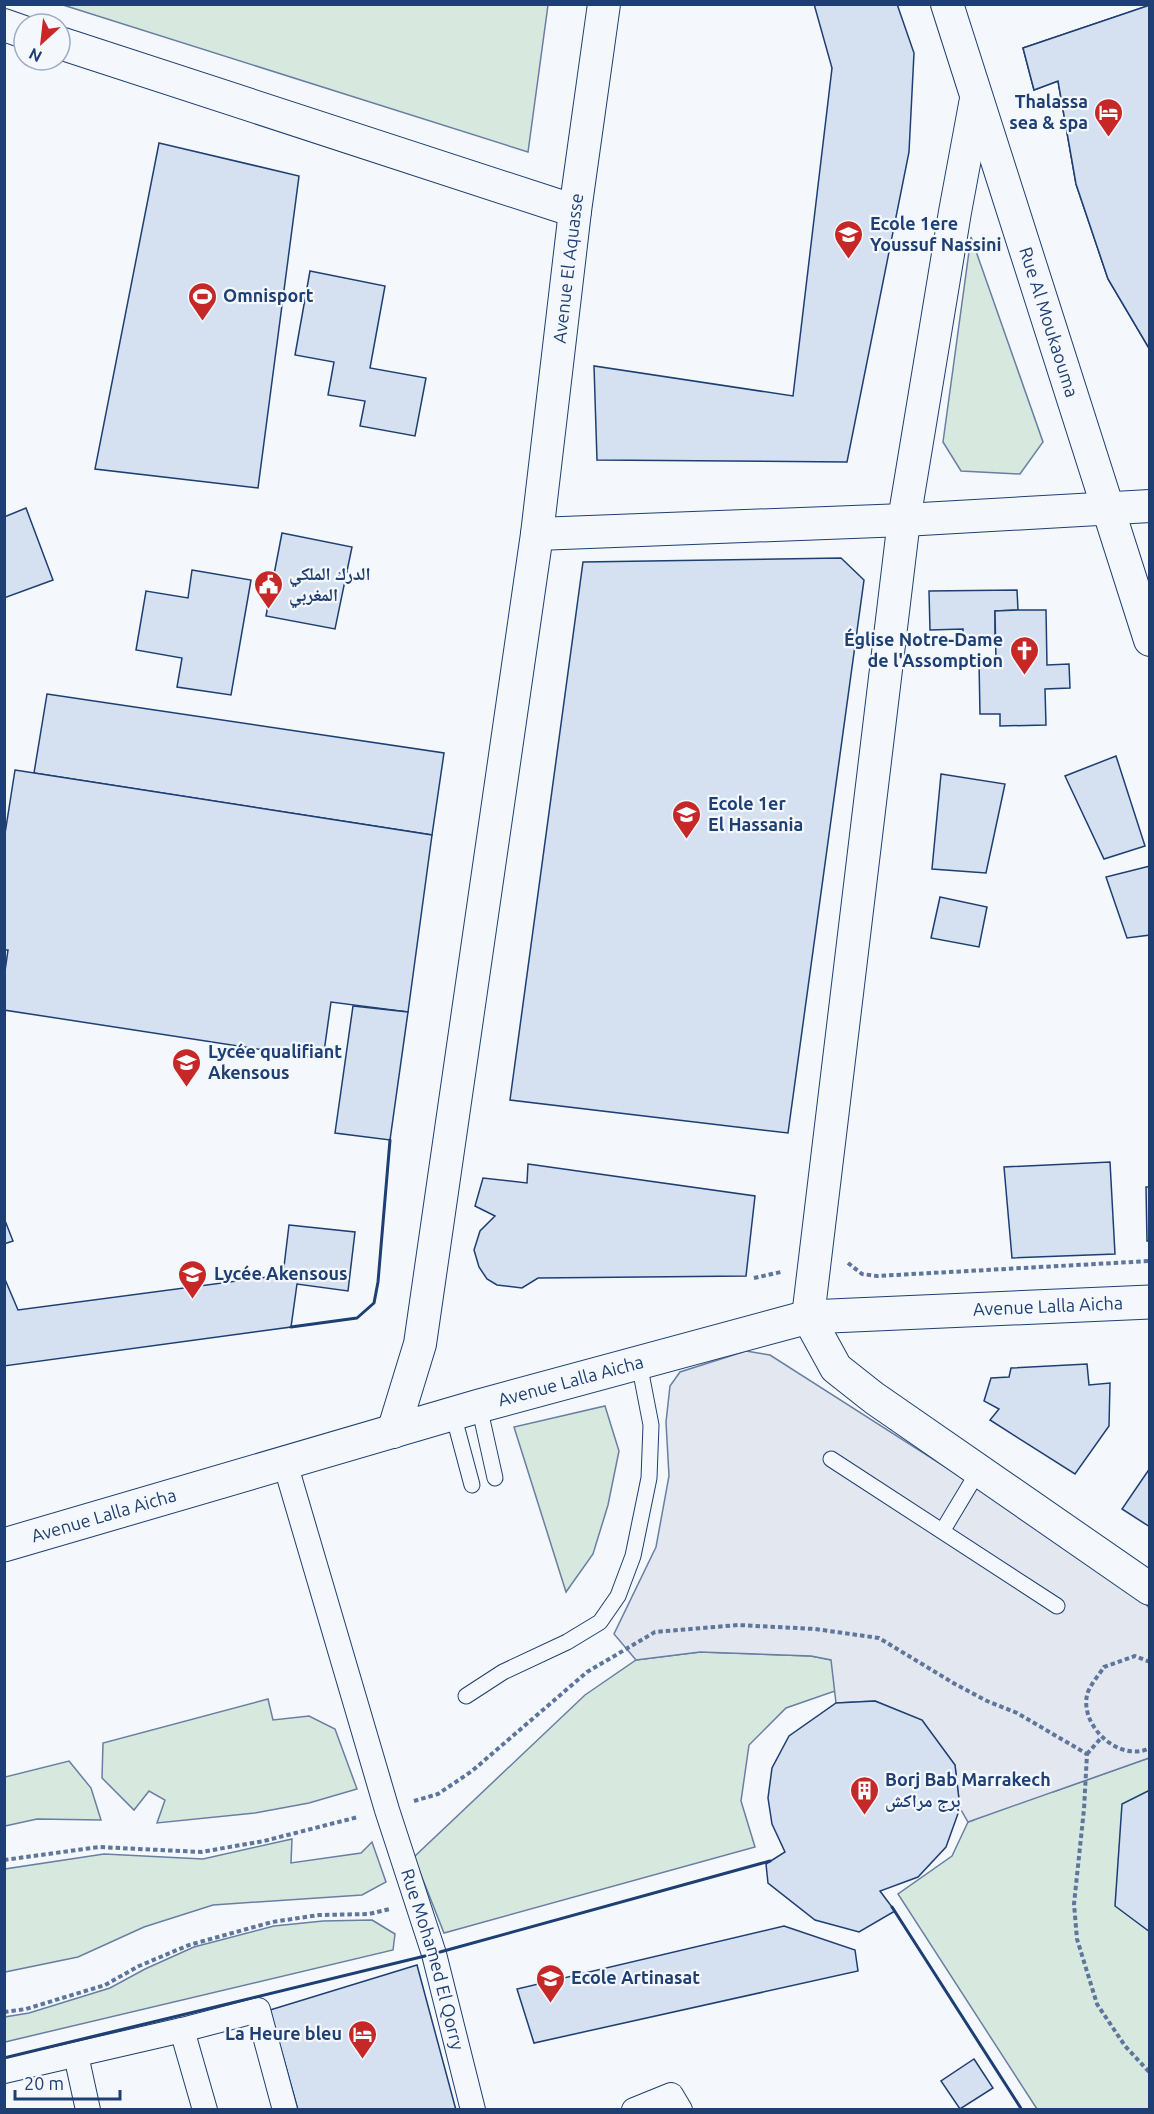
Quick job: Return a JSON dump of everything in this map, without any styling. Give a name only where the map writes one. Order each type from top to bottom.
[{"type":"street","name":"Avenue El Aquasse","points":[[393,1432],[420,1344],[537,534],[575,211],[604,4]]},
{"type":"street","name":"Rue Al Moukaouma","points":[[947,4],[1149,640]]},
{"type":"street","points":[[72,47],[575,211]]},
{"type":"street","points":[[976,99],[904,520],[808,1317],[836,1368],[874,1398],[1149,1589]]},
{"type":"street","points":[[537,534],[904,520],[1149,506]]},
{"type":"street","name":"Avenue Lalla Aicha","points":[[6,1542],[466,1410],[808,1317],[1149,1302]]},
{"type":"street","name":"Rue Mohamed El Qorry","points":[[285,1463],[387,1810],[434,1954],[473,2109]]},
{"type":"street","points":[[4,2071],[258,2010],[285,2109]]},
{"type":"street","points":[[182,2030],[205,2109]]},
{"type":"street","points":[[76,2055],[88,2109]]},
{"type":"street","points":[[634,2109],[671,2096],[680,2109]]},
{"type":"lane","points":[[466,1696],[503,1672],[567,1642],[600,1622],[618,1596],[633,1556],[649,1478],[651,1425],[639,1363]]},
{"type":"lane","points":[[466,1410],[495,1478]]},
{"type":"lane","points":[[466,1410],[472,1485]]},
{"type":"lane","points":[[831,1459],[1058,1606]]},
{"type":"lane","points":[[943,1530],[979,1470]]},
{"type":"path","points":[[846,1260],[856,1270],[869,1276],[1149,1261]]},
{"type":"path","points":[[4,1860],[99,1847],[201,1852],[264,1841],[387,1810],[438,1794],[472,1771],[587,1672],[655,1632],[738,1625],[815,1629],[879,1638],[955,1684],[987,1701],[1017,1713],[1087,1754]]},
{"type":"path","points":[[1149,1662],[1135,1656],[1104,1666],[1087,1694],[1088,1718],[1101,1738],[1121,1749],[1145,1750],[1149,1748]]},
{"type":"path","points":[[1101,1738],[1087,1754],[1074,1904],[1077,1939],[1097,2004],[1125,2046],[1149,2073]]},
{"type":"path","points":[[4,2012],[26,2008],[105,1985],[140,1966],[189,1945],[272,1922],[319,1915],[369,1914],[417,1903]]},
{"type":"shaded area","points":[[63,5],[548,5],[528,152]]},
{"type":"shaded area","points":[[971,237],[1043,442],[1020,474],[961,471],[943,442]]},
{"type":"shaded area","points":[[746,1351],[770,1355],[1088,1558],[1145,1603],[1150,1609],[1149,1758],[968,1822],[960,1808],[955,1765],[922,1720],[875,1701],[836,1703],[831,1660],[811,1656],[700,1652],[636,1660],[614,1634],[656,1547],[669,1476],[666,1422],[670,1386],[680,1372]]},
{"type":"shaded area","points":[[605,1406],[619,1451],[608,1505],[593,1554],[566,1592],[514,1427]]},
{"type":"shaded area","points":[[700,1652],[811,1656],[832,1660],[835,1691],[786,1708],[749,1745],[741,1801],[755,1847],[444,1933],[414,1857],[585,1695],[636,1660]]},
{"type":"shaded area","points":[[268,1699],[273,1720],[309,1716],[335,1729],[357,1789],[309,1803],[255,1813],[157,1823],[165,1800],[149,1791],[134,1810],[102,1778],[103,1743]]},
{"type":"shaded area","points":[[1149,1758],[1149,2109],[1037,2109],[898,1894],[952,1856],[968,1822],[974,1820],[968,1798],[1048,1770],[1053,1792]]},
{"type":"shaded area","points":[[69,1761],[91,1788],[101,1820],[37,1819],[5,1826],[5,1777]]},
{"type":"shaded area","points":[[292,1839],[291,1863],[361,1853],[372,1842],[386,1882],[362,1895],[213,1905],[144,1927],[78,1957],[5,1972],[5,1869],[104,1854],[203,1859]]},
{"type":"shaded area","points":[[372,1920],[395,1934],[393,1950],[5,2042],[5,2017],[29,2013],[110,1988],[194,1947],[274,1926],[323,1921]]},
{"type":"building","name":"Ecole 1ere Youssuf Nassini","points":[[814,4],[897,4],[914,53],[909,152],[847,462],[597,460],[594,366],[793,396],[832,68]]},
{"type":"building","name":"Thalassa sea & spa","points":[[1150,5],[1150,61],[1128,69],[1138,163],[1150,196],[1150,350],[1108,279],[1076,184],[1058,81],[1034,90],[1023,48]]},
{"type":"building","name":"Thalassa sea & spa","points":[[1150,5],[1150,350],[1108,279],[1076,184],[1058,81],[1034,90],[1023,48]]},
{"type":"building","name":"Omnisport","points":[[159,143],[299,176],[258,488],[95,469]]},
{"type":"building","points":[[310,271],[385,286],[370,368],[426,378],[415,436],[360,426],[365,401],[328,395],[334,362],[295,355]]},
{"type":"building","points":[[26,508],[53,580],[4,598],[4,517]]},
{"type":"building","points":[[282,533],[352,547],[335,629],[266,616]]},
{"type":"building","name":"Ecole 1er El Hassania","points":[[841,558],[864,580],[788,1133],[510,1100],[583,562]]},
{"type":"building","points":[[192,570],[251,580],[231,695],[177,687],[182,658],[136,650],[146,591],[188,598]]},
{"type":"building","points":[[1017,590],[1018,610],[995,611],[995,639],[963,640],[963,629],[930,630],[929,591]]},
{"type":"building","name":"Église Notre-Dame de l'Assomption","points":[[1046,610],[1047,665],[1069,664],[1070,688],[1045,689],[1046,725],[1000,726],[1000,714],[980,714],[979,662],[996,662],[995,611]]},
{"type":"building","points":[[47,694],[444,753],[432,835],[34,773]]},
{"type":"building","points":[[1116,756],[1145,846],[1104,859],[1065,776]]},
{"type":"building","points":[[15,770],[432,835],[408,1012],[331,1002],[323,1059],[4,1010],[4,978],[8,950],[4,950],[4,840]]},
{"type":"building","points":[[941,774],[1005,784],[986,873],[932,869]]},
{"type":"building","points":[[1150,866],[1150,935],[1127,938],[1106,877]]},
{"type":"building","points":[[940,897],[987,907],[979,947],[931,938]]},
{"type":"building","points":[[353,1006],[408,1012],[390,1140],[335,1133]]},
{"type":"building","points":[[1110,1162],[1115,1254],[1012,1258],[1004,1167]]},
{"type":"building","points":[[528,1164],[755,1196],[746,1276],[538,1278],[522,1288],[497,1285],[487,1279],[479,1267],[474,1250],[480,1231],[495,1216],[475,1206],[483,1178],[527,1183]]},
{"type":"building","points":[[1146,1187],[1150,1187],[1150,1241],[1147,1241]]},
{"type":"building","points":[[4,1218],[13,1241],[4,1244]]},
{"type":"building","name":"Lycée Akensous","points":[[289,1225],[355,1232],[348,1291],[297,1284],[291,1327],[4,1366],[4,1277],[18,1310],[283,1275]]},
{"type":"building","points":[[1087,1364],[1089,1385],[1110,1383],[1109,1426],[1075,1474],[990,1420],[999,1409],[984,1401],[991,1378],[1009,1377],[1011,1368]]},
{"type":"building","points":[[1150,1468],[1150,1527],[1122,1509]]},
{"type":"building","name":"Borj Bab Marrakech برج مراكش","points":[[875,1701],[922,1720],[955,1765],[960,1808],[946,1847],[918,1877],[880,1891],[895,1911],[859,1932],[815,1920],[768,1883],[766,1864],[785,1852],[772,1824],[768,1798],[772,1768],[789,1736],[836,1703]]},
{"type":"building","points":[[1150,1790],[1150,1932],[1115,1906],[1122,1804]]},
{"type":"building","points":[[784,1926],[855,1950],[858,1971],[534,2043],[517,1989]]},
{"type":"building","name":"La Heure bleu","points":[[417,1965],[456,2110],[298,2110],[270,2010]]},
{"type":"building","points":[[974,2059],[993,2088],[960,2109],[941,2081]]},
{"type":"wall","points":[[291,1327],[357,1318],[374,1303],[378,1282],[390,1140]]},
{"type":"wall","points":[[440,1952],[770,1861]]},
{"type":"wall","points":[[892,1907],[1022,2110]]},
{"type":"wall","points":[[4,2058],[425,1956]]},
{"type":"place","name":"Thalassa sea & spa","points":[[1109,138]]},
{"type":"place","name":"Ecole 1ere Youssuf Nassini","points":[[849,260]]},
{"type":"place","name":"Omnisport","points":[[202,322]]},
{"type":"place","name":"الدرك الملكي المغربي","points":[[268,610]]},
{"type":"place","name":"Église Notre-Dame de l'Assomption","points":[[1024,676]]},
{"type":"place","name":"Ecole 1er El Hassania","points":[[687,840]]},
{"type":"place","name":"Lycée qualifiant Akensous","points":[[187,1088]]},
{"type":"place","name":"Lycée Akensous","points":[[193,1300]]},
{"type":"place","name":"Borj Bab Marrakech برج مراكش","points":[[864,1816]]},
{"type":"place","name":"Ecole Artinasat","points":[[550,2004]]},
{"type":"place","name":"La Heure bleu","points":[[363,2060]]}]
